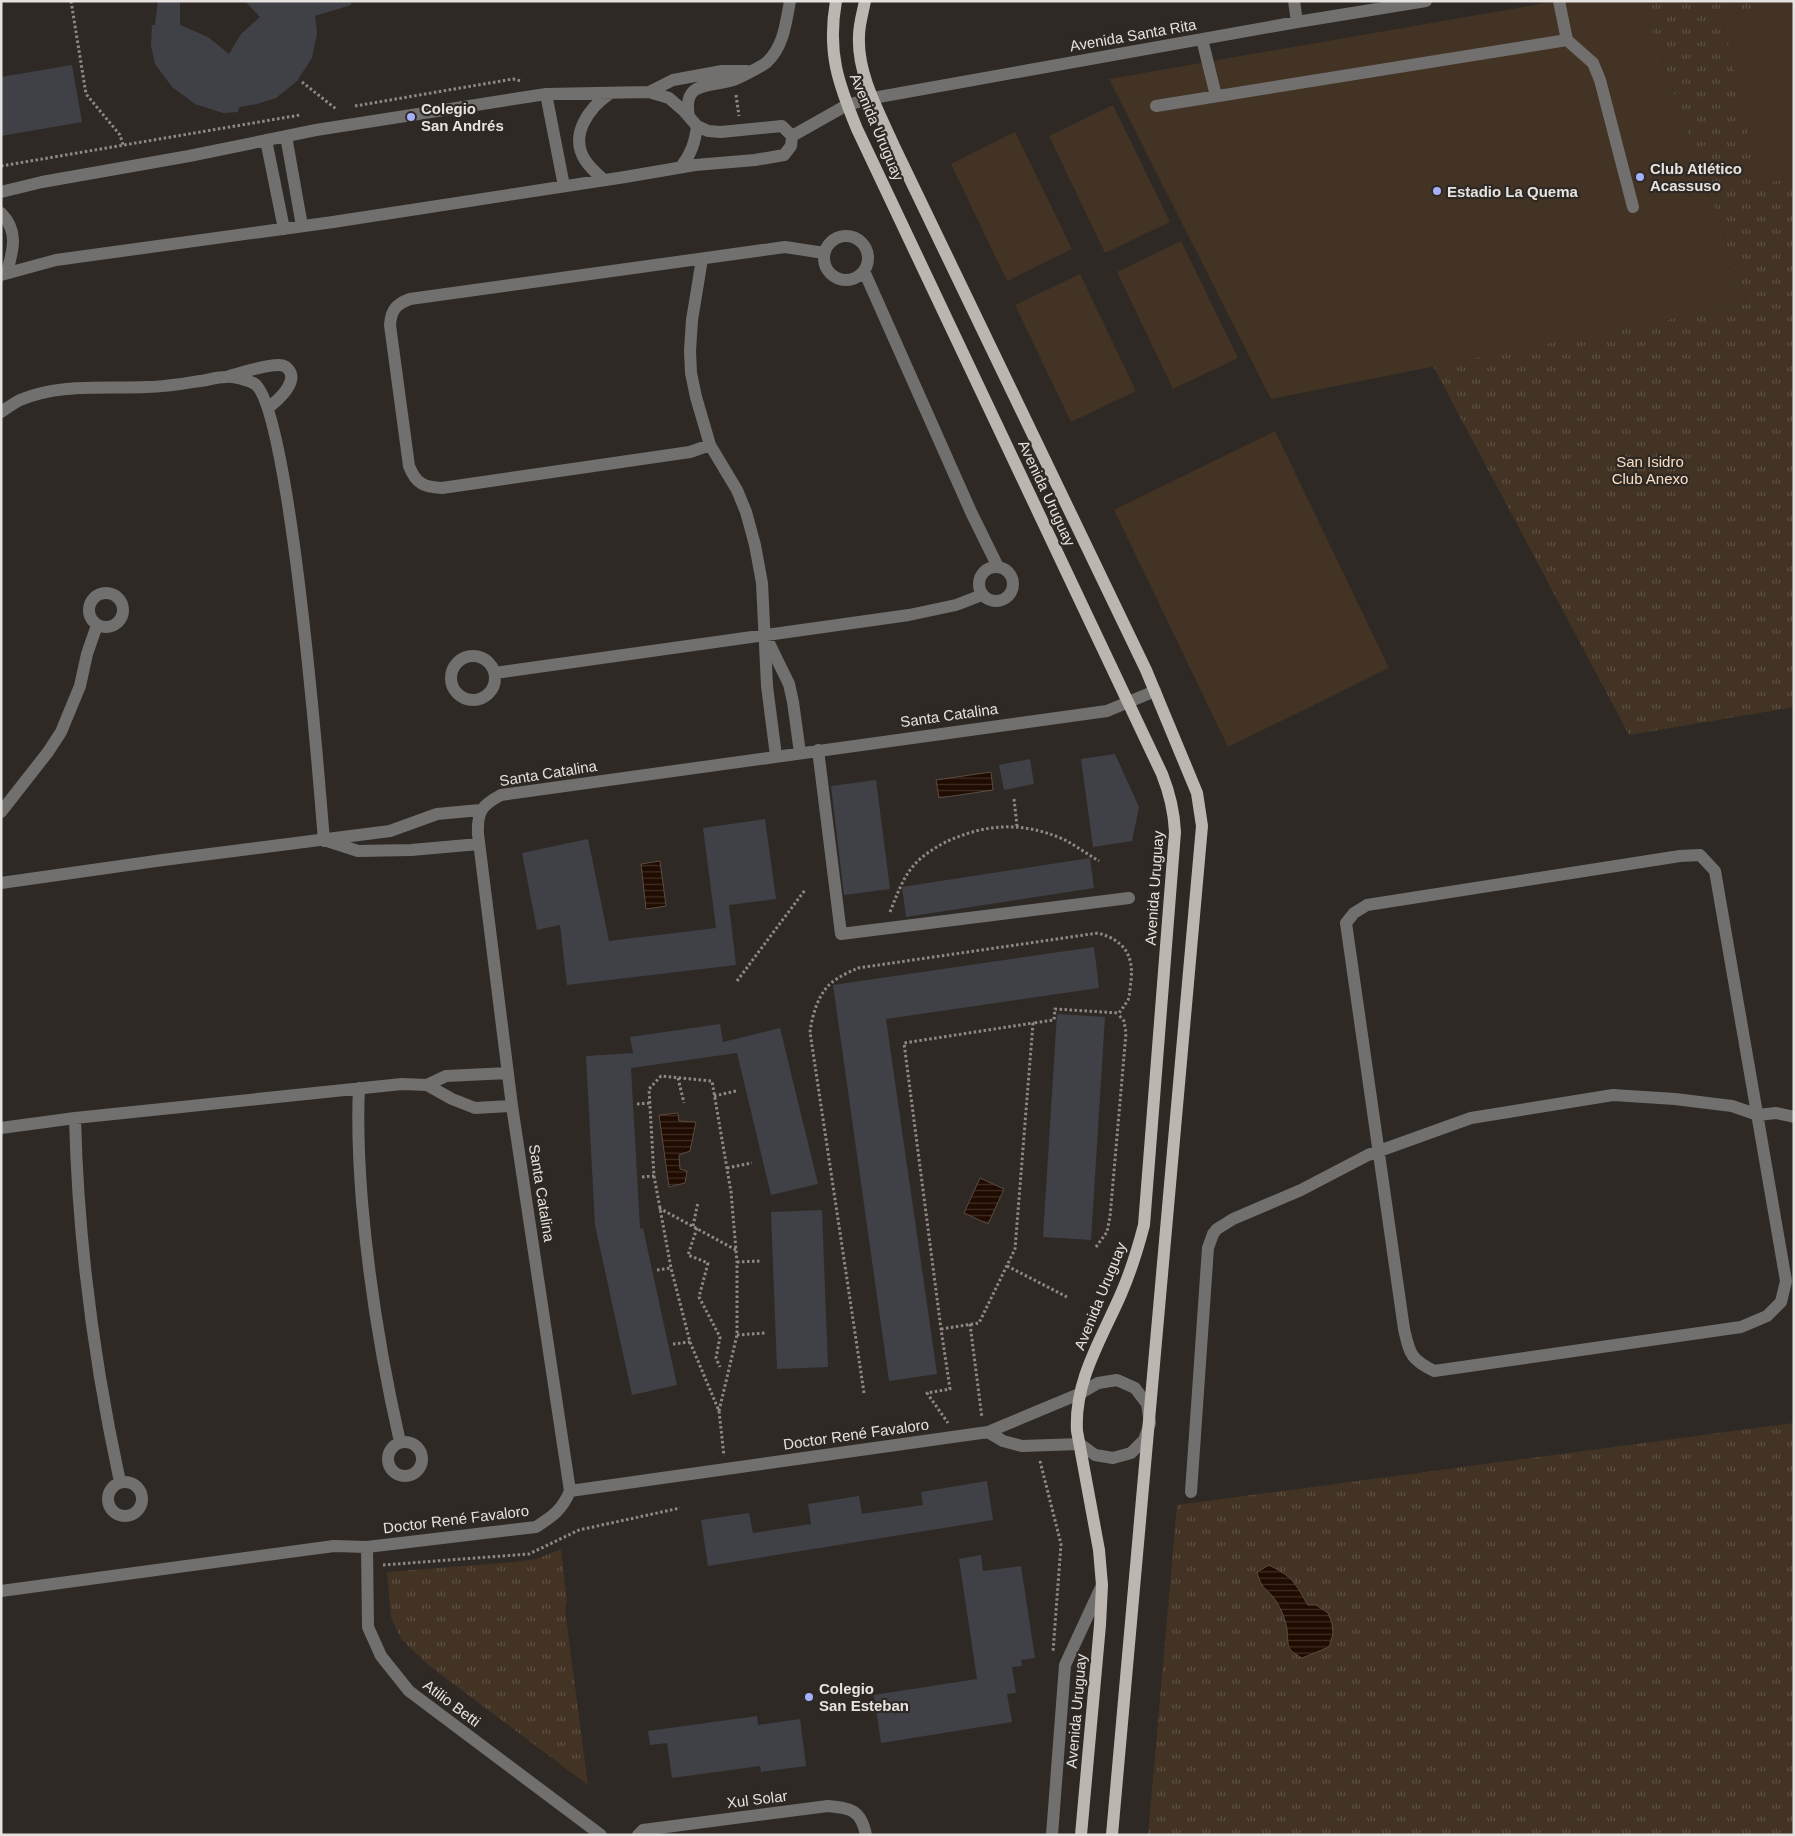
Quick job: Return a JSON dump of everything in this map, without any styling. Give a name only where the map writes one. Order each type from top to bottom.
[{"type":"main road","name":"Avenida Uruguay","points":[[836,1],[832,42],[834,63],[847,105],[1170,792],[1174,811],[1175,832],[1144,1224],[1134,1261],[1122,1292],[1087,1369],[1079,1394],[1076,1420],[1099,1550],[1102,1585],[1081,1835]]},
{"type":"main road","name":"Avenida Uruguay","points":[[865,1],[859,35],[860,55],[873,98],[894,146],[1154,691],[1197,793],[1202,826],[1112,1835]]},
{"type":"street","points":[[680,167],[690,155],[693,147],[693,122],[688,108],[690,96],[696,88],[734,80],[767,62],[784,34],[790,1]]},
{"type":"street","points":[[1294,1],[1297,22]]},
{"type":"street","name":"Avenida Santa Rita","points":[[792,136],[847,105],[873,98],[1297,22],[1426,1]]},
{"type":"street","points":[[1559,1],[1567,40],[1593,63],[1600,80],[1634,207]]},
{"type":"street","points":[[1202,39],[1216,96]]},
{"type":"street","points":[[1156,106],[1567,40]]},
{"type":"street","points":[[649,92],[673,80],[722,72],[750,71]]},
{"type":"street","points":[[1,192],[42,182],[189,156],[286,136],[546,94],[649,92],[669,98],[693,122],[708,131],[721,132],[782,126],[792,136],[791,146],[784,155],[755,160],[680,167],[284,229],[56,260],[4,273]]},
{"type":"street","points":[[546,94],[564,186]]},
{"type":"street","points":[[604,180],[584,158],[580,144],[581,130],[589,111],[609,94]]},
{"type":"street","points":[[286,136],[302,226]]},
{"type":"street","points":[[266,140],[284,229]]},
{"type":"street","points":[[1,213],[12,227],[13,238],[12,252],[4,273]]},
{"type":"street","points":[[864,271],[851,279],[843,280],[836,278],[830,274],[826,267],[824,253],[832,241],[845,236],[852,237],[863,245],[867,251],[868,258],[864,271],[971,512],[998,567]]},
{"type":"street","points":[[710,445],[690,452],[650,458],[442,488],[428,487],[413,476],[410,466],[390,325],[391,315],[394,308],[400,302],[410,299],[785,247],[824,253]]},
{"type":"street","points":[[702,259],[692,320],[690,351],[696,397],[710,445],[737,490],[746,512],[755,545],[762,583],[767,686],[776,756]]},
{"type":"street","points":[[1,412],[20,400],[44,393],[69,389],[171,386],[265,367],[280,365],[288,368],[291,373],[291,380],[287,388],[268,408]]},
{"type":"street","points":[[227,376],[255,384],[263,395],[268,408],[291,520],[312,702],[324,841]]},
{"type":"street","points":[[998,567],[1003,568],[1011,576],[1013,587],[1008,597],[997,602],[986,599],[982,595],[978,584],[982,573],[998,567]]},
{"type":"street","points":[[495,674],[909,615],[956,605],[982,595]]},
{"type":"street","points":[[1,812],[48,752],[61,732],[80,686],[87,654],[97,625]]},
{"type":"street","points":[[765,635],[789,684],[794,702],[800,753]]},
{"type":"street","name":"Santa Catalina","points":[[570,1490],[512,1106],[479,844],[477,822],[480,810],[488,802],[501,794],[1106,711],[1154,691]]},
{"type":"street","points":[[818,750],[841,934],[1128,898]]},
{"type":"street","points":[[1,882],[390,832],[437,814],[480,810]]},
{"type":"street","points":[[324,841],[358,851],[411,850],[479,844]]},
{"type":"street","points":[[1700,855],[1715,870],[1758,1115],[1786,1281],[1781,1302],[1767,1316],[1741,1327],[1434,1370],[1420,1364],[1410,1353],[1404,1330],[1346,923],[1354,913],[1367,905],[1680,856],[1700,855]]},
{"type":"street","points":[[427,1085],[446,1076],[508,1074]]},
{"type":"street","points":[[1,1128],[75,1118],[402,1084],[427,1085],[452,1099],[475,1108],[512,1106]]},
{"type":"street","points":[[359,1088],[357,1123],[359,1157],[373,1301],[384,1370],[400,1442]]},
{"type":"street","points":[[1191,1492],[1208,1248],[1217,1229],[1233,1219],[1301,1190],[1378,1151],[1471,1118],[1614,1095],[1675,1099],[1732,1106],[1758,1115],[1776,1113],[1794,1117]]},
{"type":"street","points":[[75,1118],[77,1180],[90,1308],[102,1390],[120,1482]]},
{"type":"street","points":[[986,1432],[1003,1441],[1022,1446],[1080,1444],[1096,1455],[1114,1458],[1131,1453],[1144,1440],[1150,1423],[1147,1404],[1135,1388],[1117,1380],[1098,1383],[1079,1394]]},
{"type":"street","name":"Doctor René Favaloro","points":[[1,1591],[334,1546],[367,1546],[536,1527],[564,1505],[570,1490],[986,1432],[1030,1416],[1079,1394]]},
{"type":"street","name":"Atilio Betti","points":[[367,1546],[368,1628],[381,1656],[403,1684],[601,1835]]},
{"type":"street","points":[[1052,1835],[1065,1665],[1102,1585]]},
{"type":"street","name":"Xul Solar","points":[[638,1835],[644,1830],[828,1806],[854,1811],[863,1820],[866,1835]]},
{"type":"path","points":[[71,1],[86,94],[120,135],[123,145]]},
{"type":"path","points":[[302,82],[336,109]]},
{"type":"path","points":[[1014,799],[1017,826]]},
{"type":"path","points":[[884,929],[902,882],[915,863],[938,846],[965,834],[991,827],[1017,826],[1064,840],[1099,862]]},
{"type":"path","points":[[737,981],[805,890]]},
{"type":"path","points":[[864,1393],[810,1032],[812,1018],[829,984],[858,968],[1098,933],[1111,936],[1129,954],[1132,970],[1129,998],[1118,1013]]},
{"type":"path","points":[[958,1436],[927,1392],[950,1389],[904,1043],[1054,1020],[1055,1009],[1118,1013]]},
{"type":"path","points":[[1096,1247],[1107,1232],[1110,1217],[1126,1033],[1124,1022],[1118,1013]]},
{"type":"path","points":[[941,1329],[979,1323],[1016,1249],[1032,1023]]},
{"type":"path","points":[[719,1411],[737,1335],[737,1262],[731,1192],[712,1081],[661,1076],[649,1089],[654,1176],[659,1208],[671,1268],[690,1342],[719,1411],[722,1435]]},
{"type":"path","points":[[678,1078],[684,1103]]},
{"type":"path","points":[[714,1096],[736,1091]]},
{"type":"path","points":[[637,1104],[650,1103]]},
{"type":"path","points":[[727,1168],[752,1163]]},
{"type":"path","points":[[642,1176],[654,1176]]},
{"type":"path","points":[[698,1202],[695,1227],[688,1255],[708,1263],[699,1298],[720,1337],[716,1358],[720,1367]]},
{"type":"path","points":[[659,1208],[736,1250]]},
{"type":"path","points":[[737,1262],[760,1261]]},
{"type":"path","points":[[1007,1266],[1068,1298]]},
{"type":"path","points":[[657,1270],[671,1268]]},
{"type":"path","points":[[970,1324],[986,1432]]},
{"type":"path","points":[[737,1335],[765,1333]]},
{"type":"path","points":[[673,1344],[690,1342]]},
{"type":"path","points":[[1038,1446],[1061,1544],[1052,1660]]},
{"type":"green space","name":"Estadio La Quema","points":[[1557,1],[1642,1],[1747,304],[1271,399],[1109,79]]},
{"type":"green space","name":"San Isidro Club Anexo","points":[[1642,1],[1794,1],[1794,707],[1629,735],[1433,366],[1747,304]]},
{"type":"green space","points":[[1794,1],[1794,177],[1759,185],[1722,16]]},
{"type":"green space","points":[[1113,105],[1170,222],[1105,253],[1049,136]]},
{"type":"green space","points":[[1015,132],[1072,249],[1007,281],[951,164]]},
{"type":"green space","points":[[1181,241],[1238,358],[1173,389],[1117,272]]},
{"type":"green space","points":[[1080,274],[1136,391],[1071,422],[1015,305]]},
{"type":"green space","points":[[1275,431],[1389,668],[1228,747],[1114,510]]},
{"type":"green space","points":[[1794,1423],[1794,1835],[1148,1835],[1177,1505]]},
{"type":"green space","points":[[561,1549],[567,1602],[565,1610],[588,1785],[427,1664],[401,1639],[391,1617],[387,1572],[536,1559]]},
{"type":"shaded area","points":[[991,772],[993,790],[939,798],[936,780]]},
{"type":"shaded area","points":[[660,861],[666,906],[646,909],[641,864]]},
{"type":"shaded area","points":[[678,1113],[679,1121],[696,1122],[690,1151],[679,1155],[680,1169],[687,1171],[685,1183],[669,1187],[659,1115]]},
{"type":"shaded area","points":[[980,1178],[1004,1189],[988,1224],[964,1213]]},
{"type":"shaded area","points":[[1269,1565],[1293,1581],[1308,1605],[1316,1605],[1328,1613],[1332,1623],[1333,1634],[1329,1647],[1302,1658],[1290,1649],[1286,1622],[1278,1604],[1263,1586],[1257,1572]]},
{"type":"building","points":[[158,1],[180,1],[180,25],[208,37],[229,54],[241,34],[260,17],[245,1],[351,1],[351,5],[315,16],[317,33],[312,58],[297,81],[276,98],[239,107],[238,112],[223,113],[195,104],[172,87],[155,64],[151,46],[152,25],[155,25]]},
{"type":"building","points":[[72,65],[82,122],[1,136],[1,77]]},
{"type":"building","points":[[1115,754],[1139,807],[1132,841],[1093,847],[1081,759]]},
{"type":"building","points":[[1030,759],[1034,784],[1004,790],[999,765]]},
{"type":"building","points":[[876,780],[890,889],[844,895],[831,786]]},
{"type":"building","points":[[765,819],[776,899],[729,905],[736,965],[567,985],[560,925],[537,930],[522,853],[588,839],[609,941],[716,928],[703,828]]},
{"type":"building","points":[[1090,858],[1094,888],[906,917],[902,887]]},
{"type":"building","points":[[1094,947],[1099,988],[886,1019],[937,1374],[889,1381],[833,985]]},
{"type":"building","points":[[1057,1014],[1105,1017],[1091,1240],[1043,1237]]},
{"type":"building","points":[[720,1024],[723,1042],[780,1028],[818,1184],[771,1195],[737,1053],[631,1068],[640,1229],[643,1228],[677,1385],[632,1395],[595,1225],[586,1056],[633,1053],[630,1037]]},
{"type":"building","points":[[822,1210],[828,1367],[777,1369],[771,1212]]},
{"type":"building","points":[[987,1481],[993,1520],[708,1566],[701,1520],[749,1513],[753,1533],[811,1524],[808,1504],[859,1496],[862,1514],[923,1505],[921,1492]]},
{"type":"building","points":[[981,1555],[983,1571],[1021,1566],[1035,1658],[1021,1660],[1022,1666],[1012,1667],[1016,1693],[1007,1694],[1012,1722],[881,1743],[874,1695],[977,1679],[959,1559]]},
{"type":"building","points":[[757,1716],[758,1725],[800,1719],[806,1766],[761,1772],[760,1766],[672,1778],[667,1743],[650,1745],[648,1731]]},
{"type":"place","name":"Colegio San Andrés","points":[[411,117]]},
{"type":"place","name":"Club Atlético Acassuso","points":[[1640,177]]},
{"type":"place","name":"Estadio La Quema","points":[[1437,191]]},
{"type":"place","name":"Colegio San Esteban","points":[[809,1697]]}]
